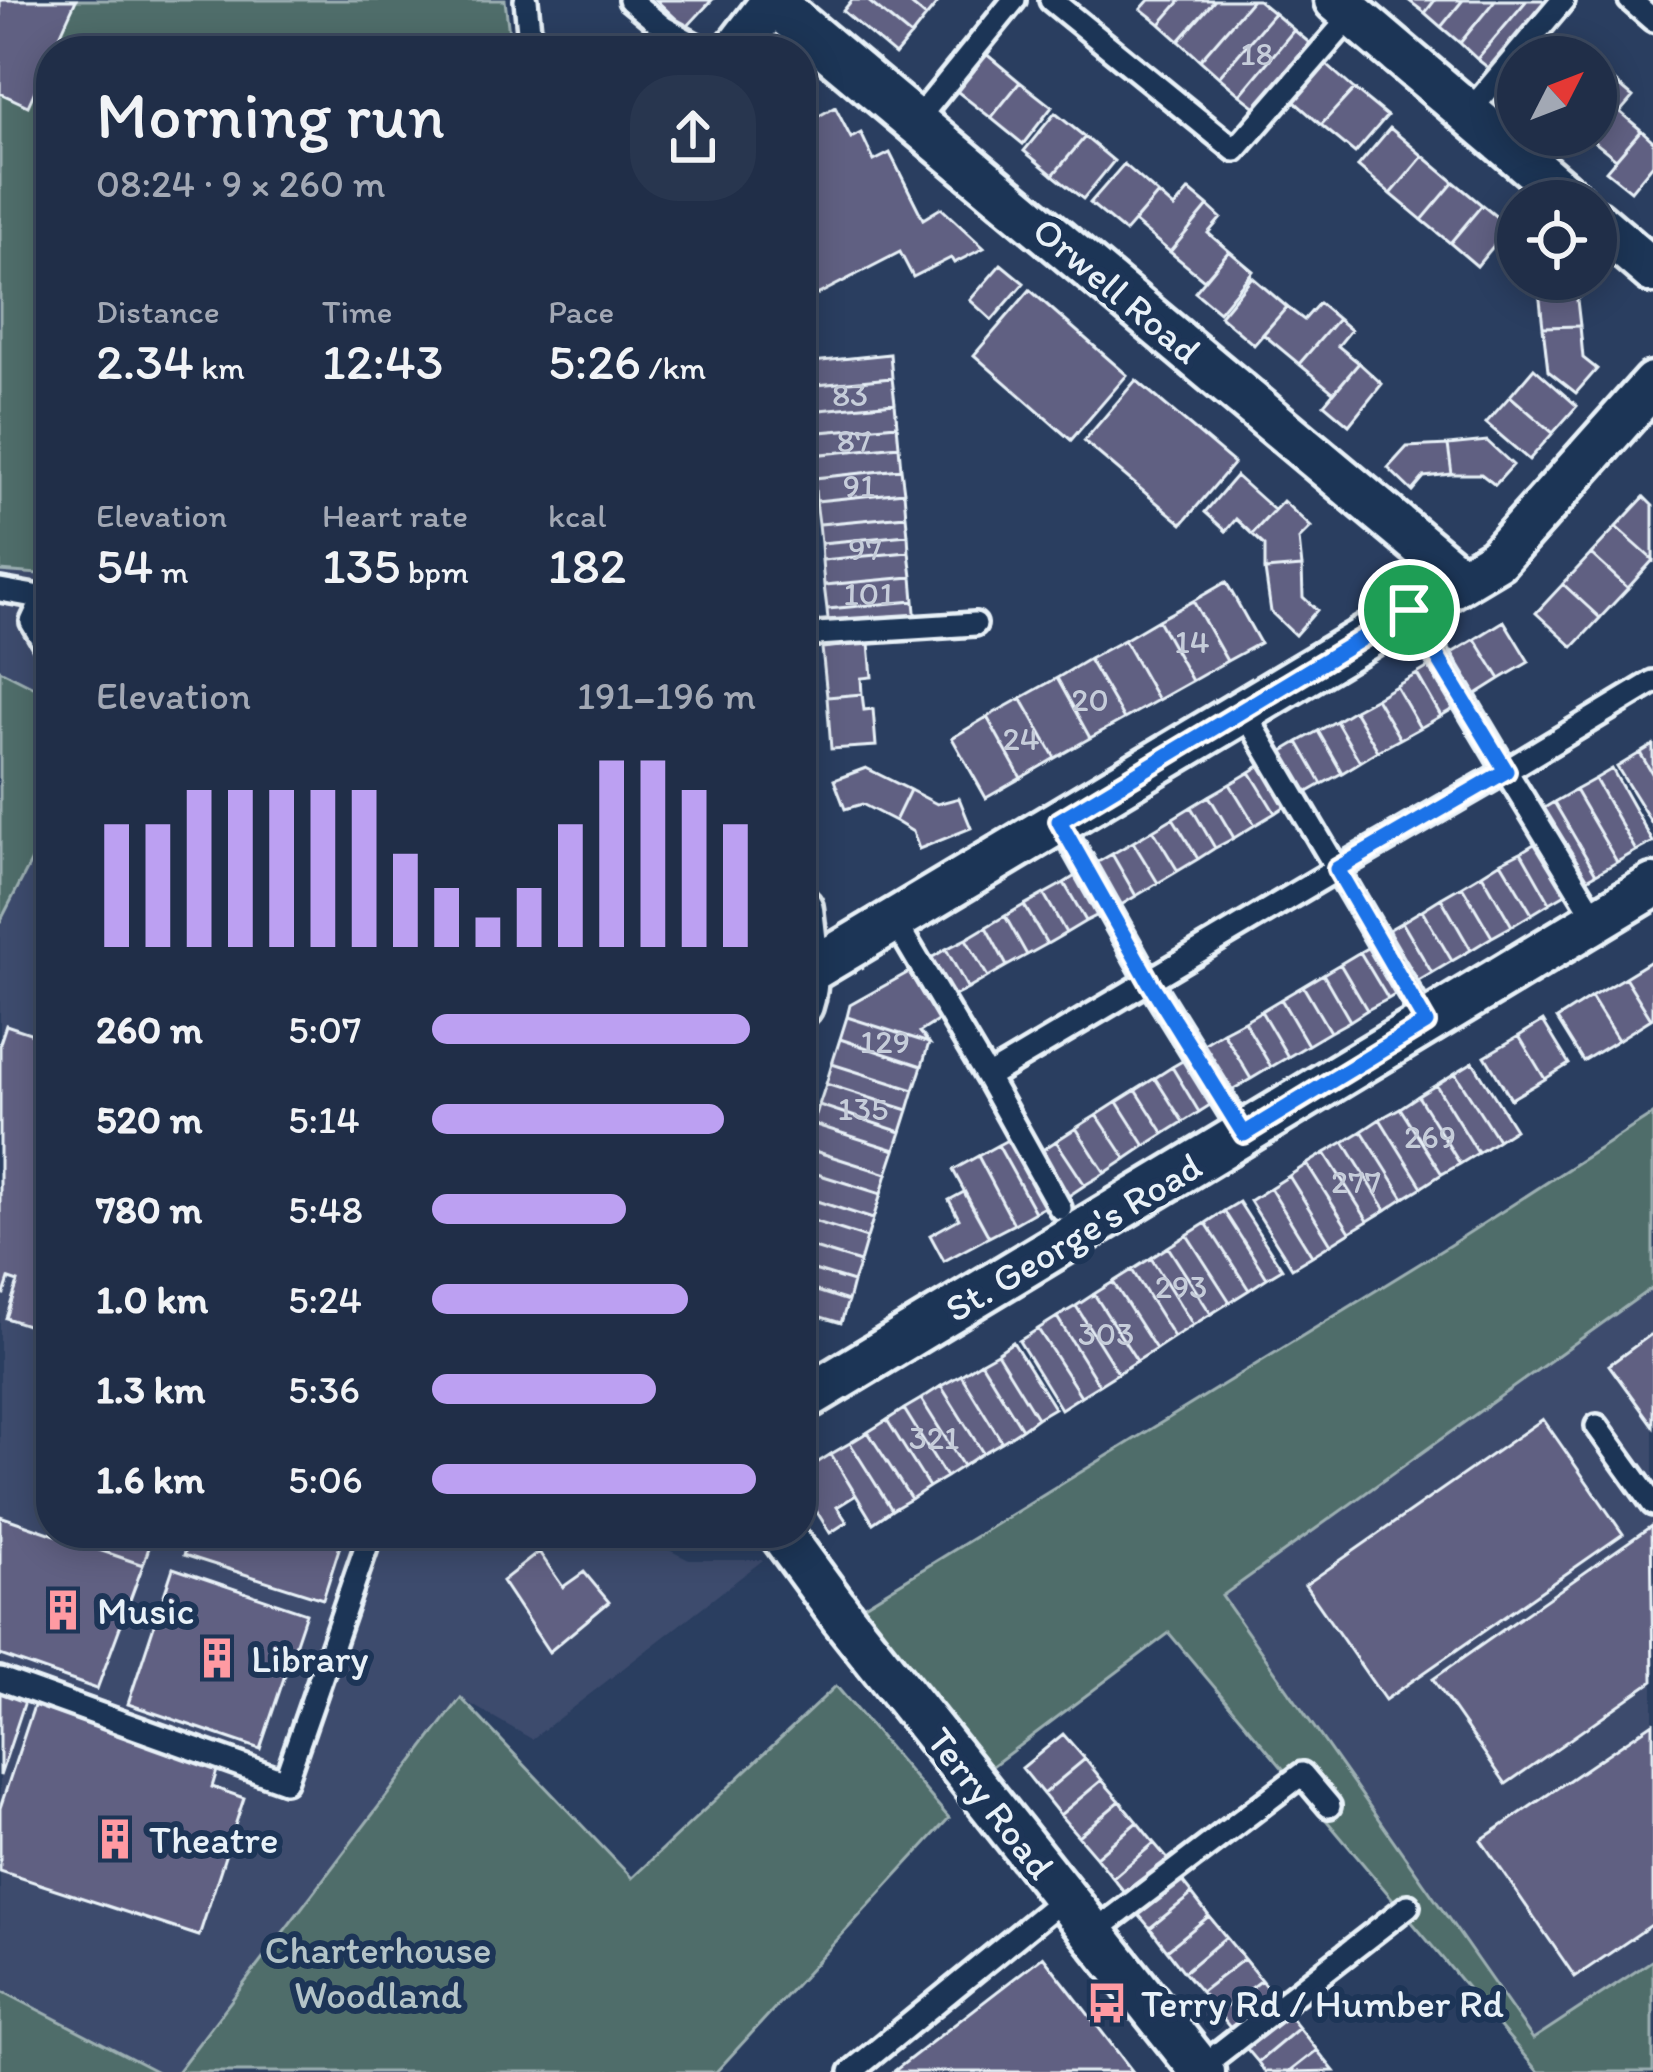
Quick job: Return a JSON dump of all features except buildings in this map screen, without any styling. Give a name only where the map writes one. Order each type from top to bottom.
[{"type":"street","name":"Orwell Road","points":[[773,1],[814,36]]},
{"type":"street","points":[[746,36],[773,1]]},
{"type":"street","points":[[1344,7],[1547,180]]},
{"type":"street","name":"Orwell Road","points":[[816,38],[1461,579]]},
{"type":"street","points":[[1617,240],[1653,271]]},
{"type":"street","points":[[816,979],[893,920],[1497,559],[1653,384]]},
{"type":"street","name":"St. George's Road","points":[[816,1392],[1653,886]]},
{"type":"street","name":"Terry Road","points":[[792,1548],[1202,2070]]},
{"type":"lane","points":[[526,0],[530,36]]},
{"type":"lane","points":[[630,0],[679,36]]},
{"type":"lane","points":[[915,122],[1014,0]]},
{"type":"lane","points":[[1051,0],[1235,150],[1344,7]]},
{"type":"lane","points":[[1468,112],[1563,0]]},
{"type":"lane","points":[[1630,0],[1653,20]]},
{"type":"lane","points":[[0,590],[36,596]]},
{"type":"lane","points":[[1409,610],[1597,920]]},
{"type":"lane","points":[[816,634],[975,624]]},
{"type":"lane","points":[[987,1077],[1653,682]]},
{"type":"lane","points":[[1243,710],[1426,1023]]},
{"type":"lane","points":[[1059,821],[1149,981],[1244,1134]]},
{"type":"lane","points":[[893,920],[1060,1208]]},
{"type":"lane","points":[[1598,1426],[1653,1504]]},
{"type":"lane","points":[[0,1679],[285,1781],[366,1548]]},
{"type":"lane","points":[[1093,1934],[1302,1774],[1329,1805]]},
{"type":"lane","points":[[851,2072],[1065,1897]]},
{"type":"lane","points":[[1202,2070],[1408,1906]]},
{"type":"shaded area","points":[[0,571],[36,574],[36,1548],[665,1548],[689,1560],[763,1560],[532,1739],[460,1698],[177,2072],[158,2072],[0,1990]]},
{"type":"shaded area","points":[[1653,1287],[1653,1960],[1533,2039],[1222,1596]]},
{"type":"green space","points":[[0,0],[505,0],[509,36],[36,36],[36,574],[0,571]]},
{"type":"green space","points":[[0,670],[36,688],[36,852],[0,922]]},
{"type":"green space","points":[[1653,1114],[1653,1287],[1222,1596],[1533,2039],[1653,1960],[1653,2072],[1538,2072],[1169,1633],[991,1767],[863,1606],[1450,1245]]},
{"type":"green space","name":"Charterhouse Woodland","points":[[836,1686],[949,1818],[716,2072],[177,2072],[461,1698],[632,1878]]},
{"type":"green space","points":[[0,1990],[158,2072],[0,2072]]},
{"type":"place","name":"Music","points":[[63,1610]]},
{"type":"place","name":"Library","points":[[217,1658]]},
{"type":"place","name":"Theatre","points":[[115,1839]]},
{"type":"place","name":"Terry Rd / Humber Rd","points":[[1107,2003]]},
{"type":"route","points":[[1409,610],[1506,771],[1337,869],[1426,1023],[1244,1134],[1149,981],[1059,821],[1409,610]]}]
